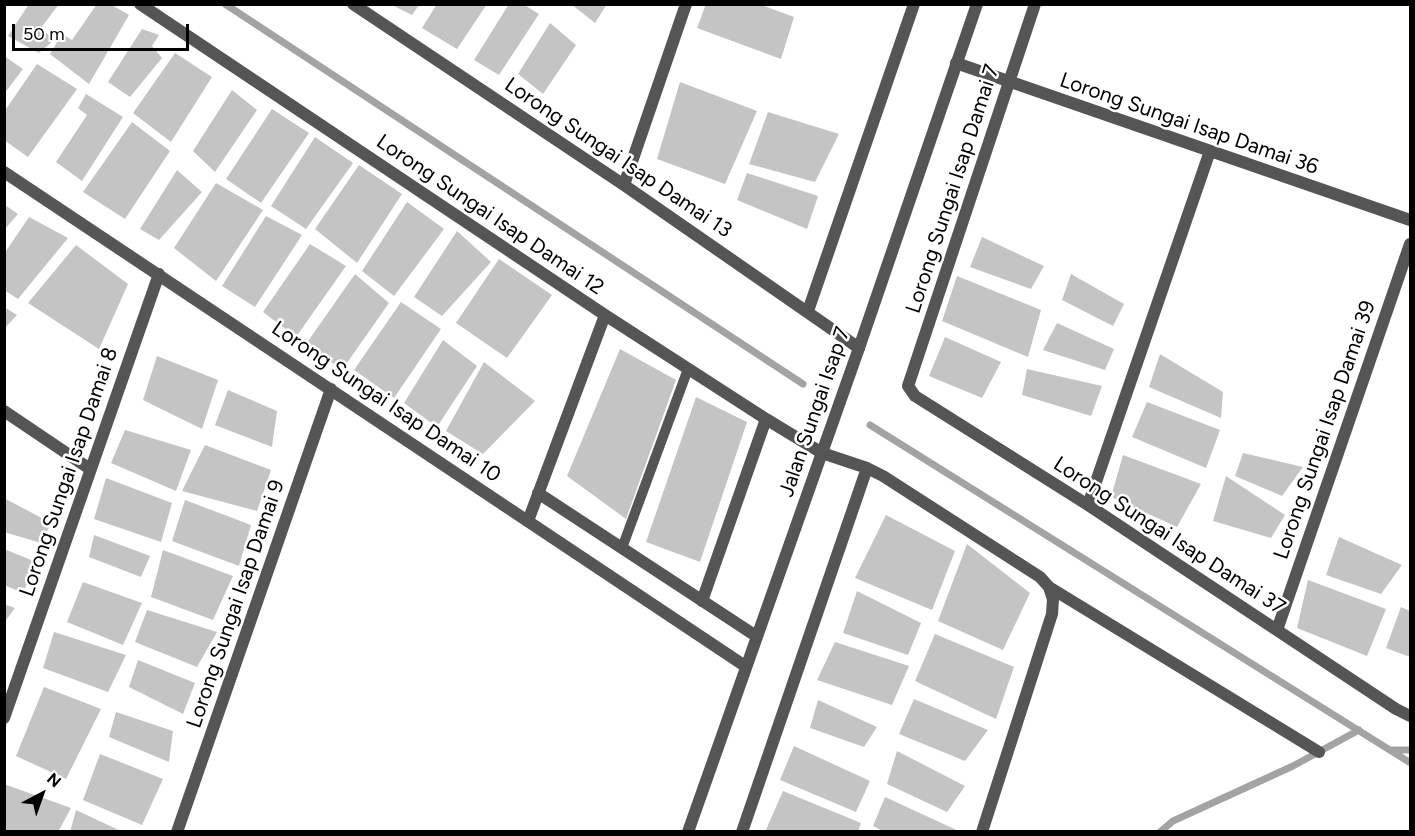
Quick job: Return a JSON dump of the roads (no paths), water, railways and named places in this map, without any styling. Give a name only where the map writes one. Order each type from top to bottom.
[{"type":"street","name":"Lorong Sungai Isap Damai 12","points":[[141,4],[605,315],[766,419],[822,453],[867,468],[1024,566],[1040,577],[1049,587],[1319,752]]},
{"type":"street","name":"Lorong Sungai Isap Damai 13","points":[[352,4],[624,185],[859,348]]},
{"type":"street","points":[[624,185],[686,4]]},
{"type":"street","points":[[808,311],[914,4]]},
{"type":"street","name":"Jalan Sungai Isap 7","points":[[688,831],[859,348],[976,4]]},
{"type":"street","name":"Lorong Sungai Isap Damai 7","points":[[908,386],[1035,4]]},
{"type":"street","name":"Lorong Sungai Isap Damai 36","points":[[956,63],[1410,220]]},
{"type":"street","points":[[1088,505],[1210,152]]},
{"type":"street","name":"Lorong Sungai Isap Damai 10","points":[[4,172],[745,666]]},
{"type":"street","name":"Lorong Sungai Isap Damai 39","points":[[1277,630],[1410,244]]},
{"type":"street","name":"Lorong Sungai Isap Damai 8","points":[[4,718],[159,274]]},
{"type":"street","points":[[528,520],[605,315]]},
{"type":"street","name":"Lorong Sungai Isap Damai 37","points":[[908,386],[915,396],[1088,505],[1396,709],[1410,716]]},
{"type":"street","name":"Lorong Sungai Isap Damai 9","points":[[177,831],[331,389]]},
{"type":"street","points":[[4,411],[90,469]]},
{"type":"street","points":[[702,601],[766,419]]},
{"type":"street","points":[[742,831],[867,468]]},
{"type":"street","points":[[538,493],[756,636]]},
{"type":"street","points":[[982,831],[1052,614],[1053,599],[1049,587]]},
{"type":"lane","points":[[622,548],[688,369]]},
{"type":"waterway","points":[[225,4],[803,384]]},
{"type":"waterway","points":[[870,425],[1409,762]]},
{"type":"waterway","points":[[1160,832],[1173,821],[1293,766],[1359,730]]},
{"type":"waterway","points":[[1392,750],[1410,750]]}]
